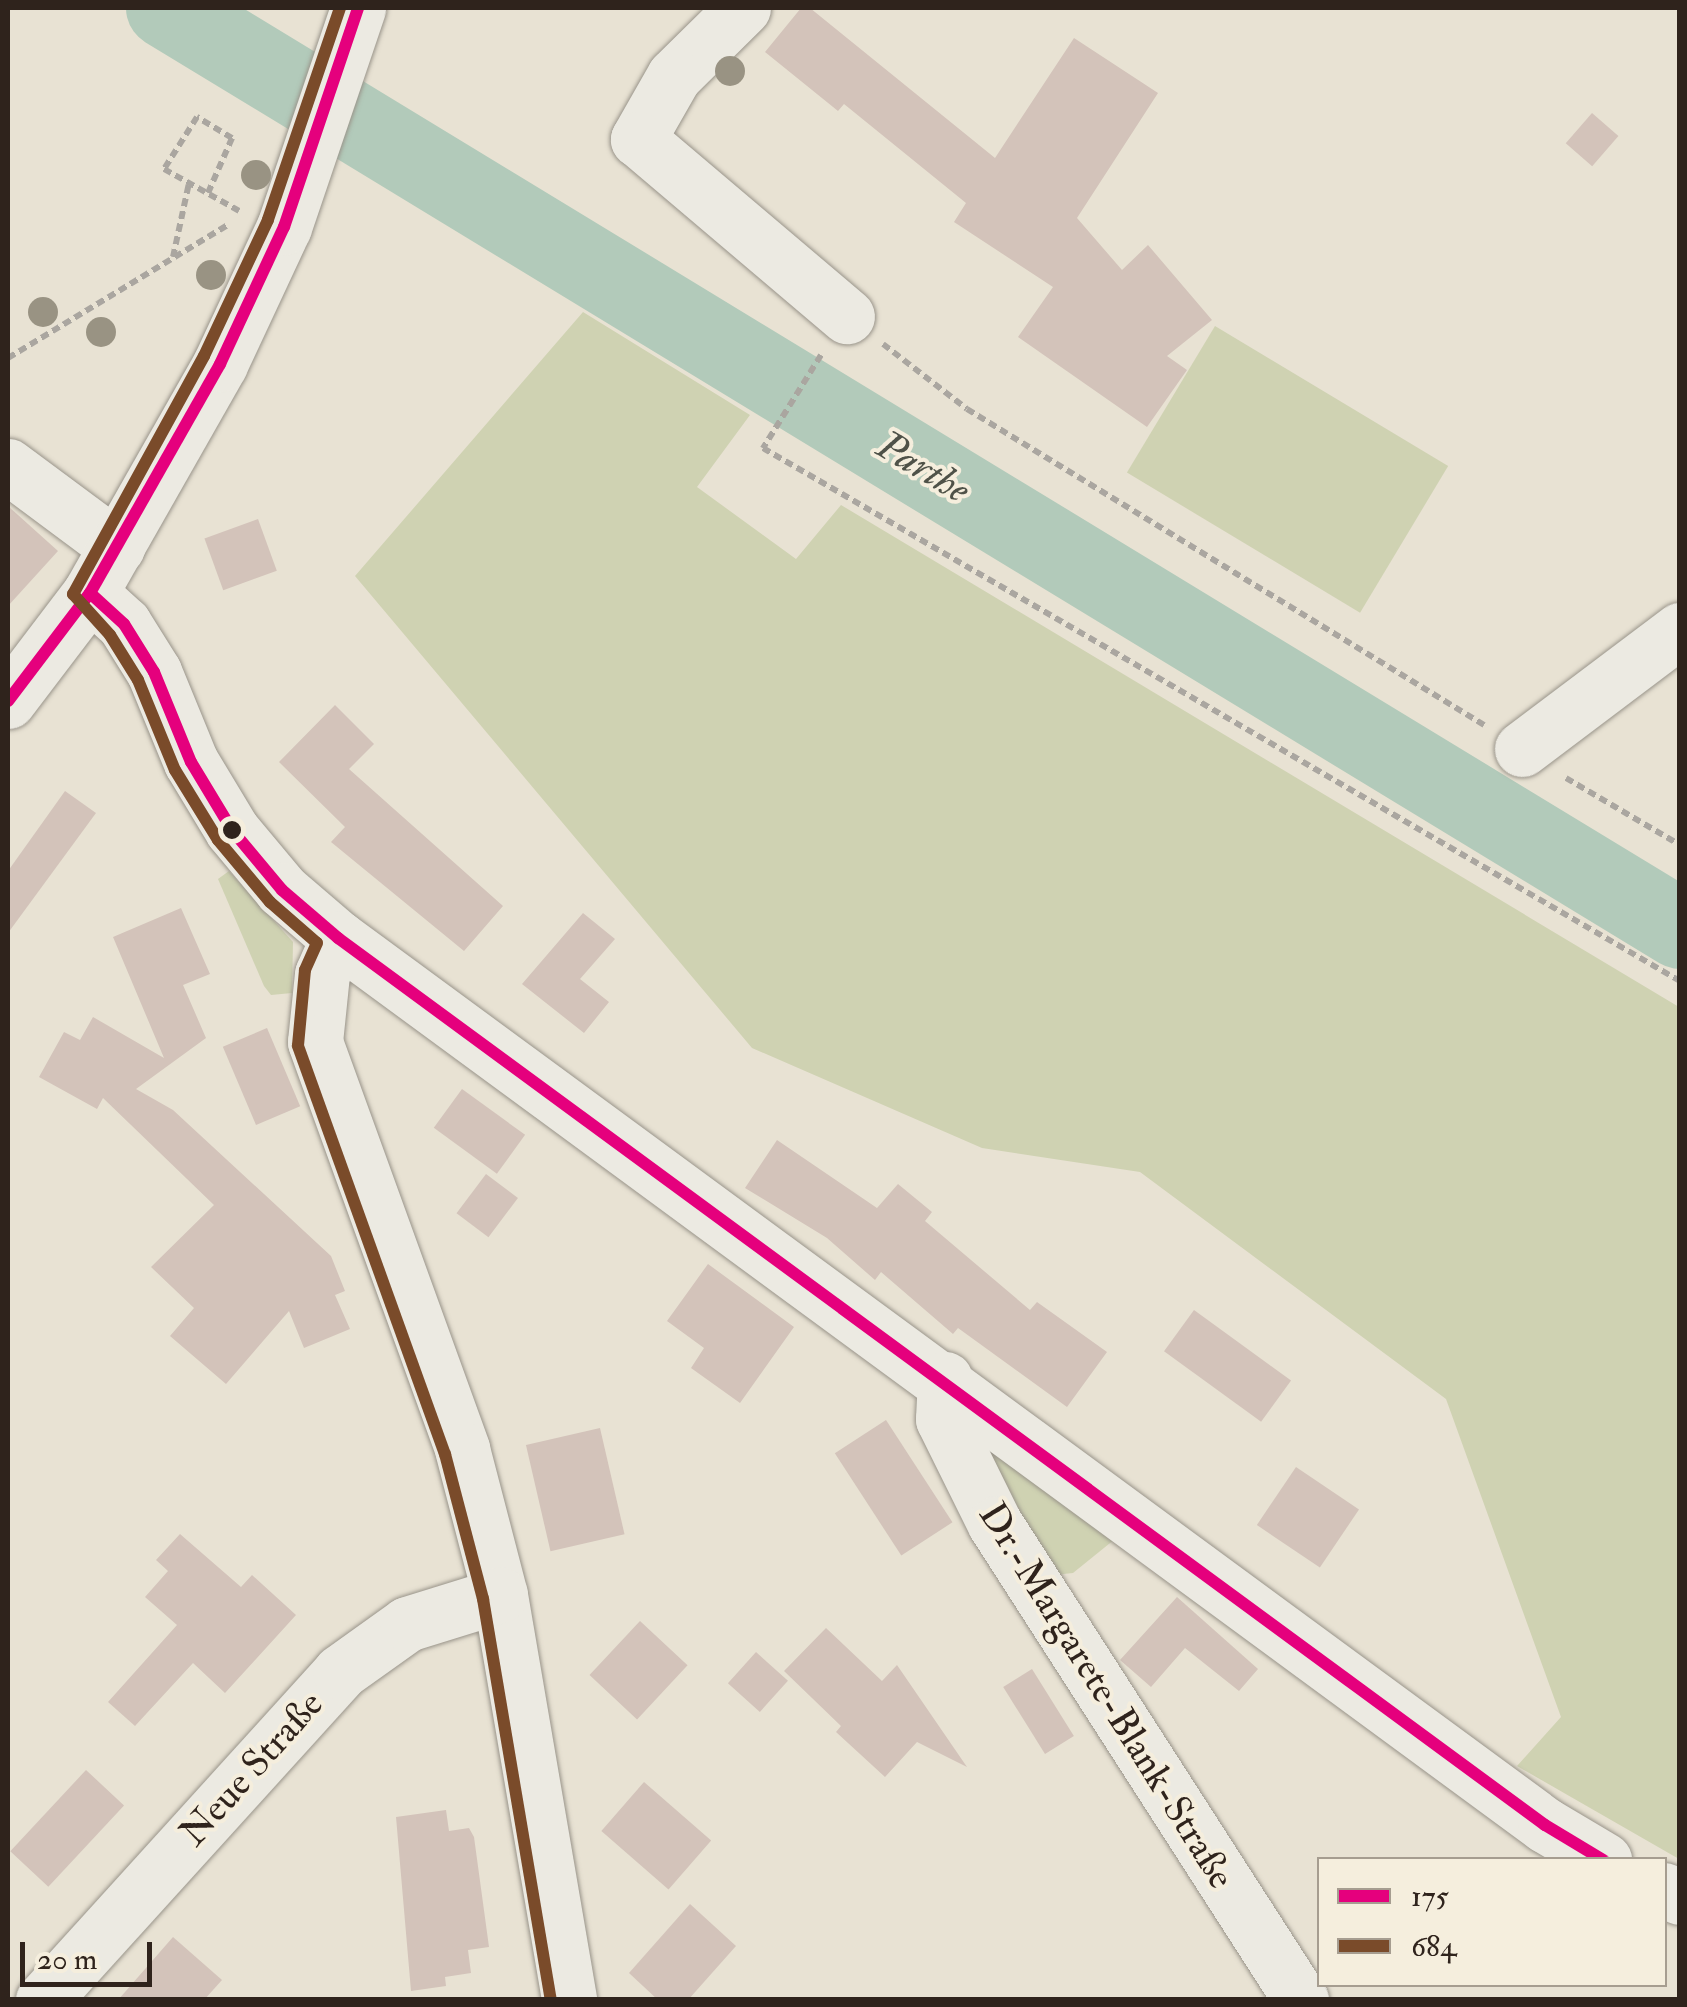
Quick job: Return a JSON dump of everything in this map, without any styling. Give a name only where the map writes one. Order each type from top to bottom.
[{"type":"street","points":[[744,8],[674,76],[638,139],[836,332]]},
{"type":"street","points":[[8,701],[90,594],[220,364],[307,162],[354,25]]},
{"type":"street","points":[[8,466],[117,547]]},
{"type":"street","points":[[90,594],[124,624],[154,672],[191,762],[232,830],[282,890],[338,938],[945,1379],[1545,1825],[1599,1857]]},
{"type":"street","points":[[1522,749],[1680,630]]},
{"type":"street","points":[[338,938],[322,974],[315,1042],[418,1316],[500,1595],[569,2000]]},
{"type":"street","name":"Dr.-Margarete-Blank-Straße","points":[[945,1379],[944,1419],[995,1524],[1301,2000]]},
{"type":"street","name":"Neue Straße","points":[[42,2000],[340,1672],[407,1624],[500,1595]]},
{"type":"path","points":[[8,358],[245,214],[164,169],[197,117],[232,138],[208,193]]},
{"type":"path","points":[[173,258],[188,183]]},
{"type":"path","points":[[1680,844],[836,332],[764,448],[1680,980]]},
{"type":"green space","points":[[583,312],[750,415],[697,487],[796,559],[841,505],[1679,1007],[1679,1859],[1517,1766],[1561,1717],[1446,1399],[1140,1172],[982,1148],[752,1048],[355,576]]},
{"type":"green space","points":[[1215,326],[1448,466],[1360,613],[1127,473]]},
{"type":"green space","points":[[229,871],[293,942],[292,993],[271,995],[264,986],[218,879]]},
{"type":"green space","points":[[1000,1444],[1120,1535],[1073,1573],[1044,1576],[980,1468]]},
{"type":"building","points":[[801,8],[810,8],[995,158],[1074,38],[1158,93],[1077,218],[1122,270],[1148,245],[1212,320],[1167,356],[1187,370],[1147,427],[1018,337],[1053,287],[954,222],[966,203],[844,104],[838,111],[765,52]]},
{"type":"building","points":[[1592,113],[1618,136],[1592,166],[1566,143]]},
{"type":"building","points":[[8,506],[58,551],[8,606]]},
{"type":"building","points":[[258,519],[277,571],[223,590],[204,538]]},
{"type":"building","points":[[335,705],[374,744],[349,769],[503,906],[464,951],[331,842],[345,827],[279,762]]},
{"type":"building","points":[[65,791],[96,813],[8,933],[8,871]]},
{"type":"building","points":[[181,908],[210,974],[183,985],[206,1038],[136,1089],[173,1110],[331,1256],[345,1291],[335,1295],[350,1329],[304,1348],[289,1311],[226,1384],[170,1336],[194,1308],[151,1267],[214,1205],[103,1098],[97,1109],[39,1077],[64,1032],[80,1040],[93,1017],[164,1058],[113,937]]},
{"type":"building","points":[[583,913],[615,939],[580,979],[609,1002],[584,1033],[522,984]]},
{"type":"building","points":[[267,1028],[300,1106],[256,1125],[223,1047]]},
{"type":"building","points":[[462,1089],[525,1135],[497,1174],[434,1128]]},
{"type":"building","points":[[777,1140],[877,1208],[898,1184],[932,1212],[925,1221],[1030,1310],[1037,1302],[1107,1352],[1067,1407],[958,1328],[953,1334],[881,1272],[875,1280],[827,1238],[745,1188]]},
{"type":"building","points":[[486,1174],[518,1198],[488,1237],[457,1213]]},
{"type":"building","points":[[708,1264],[794,1327],[740,1403],[691,1368],[704,1348],[667,1321]]},
{"type":"building","points":[[1194,1310],[1291,1381],[1261,1422],[1164,1351]]},
{"type":"building","points":[[886,1420],[952,1522],[901,1556],[835,1453]]},
{"type":"building","points":[[600,1428],[625,1534],[550,1551],[526,1445]]},
{"type":"building","points":[[1296,1467],[1359,1509],[1320,1568],[1257,1525]]},
{"type":"building","points":[[180,1534],[241,1587],[252,1575],[296,1615],[225,1693],[193,1663],[135,1726],[108,1702],[177,1625],[145,1597],[168,1571],[156,1560]]},
{"type":"building","points":[[1177,1597],[1258,1669],[1239,1691],[1185,1648],[1151,1687],[1120,1660]]},
{"type":"building","points":[[640,1621],[688,1665],[637,1719],[590,1675]]},
{"type":"building","points":[[826,1628],[882,1681],[897,1665],[967,1767],[917,1742],[885,1777],[836,1732],[841,1726],[784,1671]]},
{"type":"building","points":[[756,1652],[788,1681],[760,1712],[728,1683]]},
{"type":"building","points":[[1032,1669],[1074,1736],[1045,1754],[1003,1687]]},
{"type":"building","points":[[86,1770],[124,1805],[48,1887],[10,1851]]},
{"type":"building","points":[[644,1782],[711,1840],[669,1889],[601,1831]]},
{"type":"building","points":[[446,1810],[449,1831],[469,1828],[474,1837],[489,1947],[468,1950],[471,1973],[445,1977],[446,1986],[411,1991],[396,1817]]},
{"type":"building","points":[[690,1904],[736,1946],[688,2000],[658,2000],[629,1973]]},
{"type":"building","points":[[173,1937],[222,1980],[204,2000],[118,2000]]},
{"type":"waterway","name":"Parthe","points":[[166,8],[1680,929]]},
{"type":"transit line","name":"684","points":[[340,8],[268,220],[204,356],[73,594],[110,635],[138,680],[175,770],[218,840],[270,902],[317,943],[305,970],[298,1046],[445,1454],[483,1599],[551,2000]]},
{"type":"transit line","name":"175","points":[[8,701],[90,593],[220,364],[284,227],[358,8]]},
{"type":"transit line","name":"175","points":[[90,593],[124,624],[154,672],[191,762],[232,830],[282,890],[338,938],[1545,1825],[1598,1857]]}]
